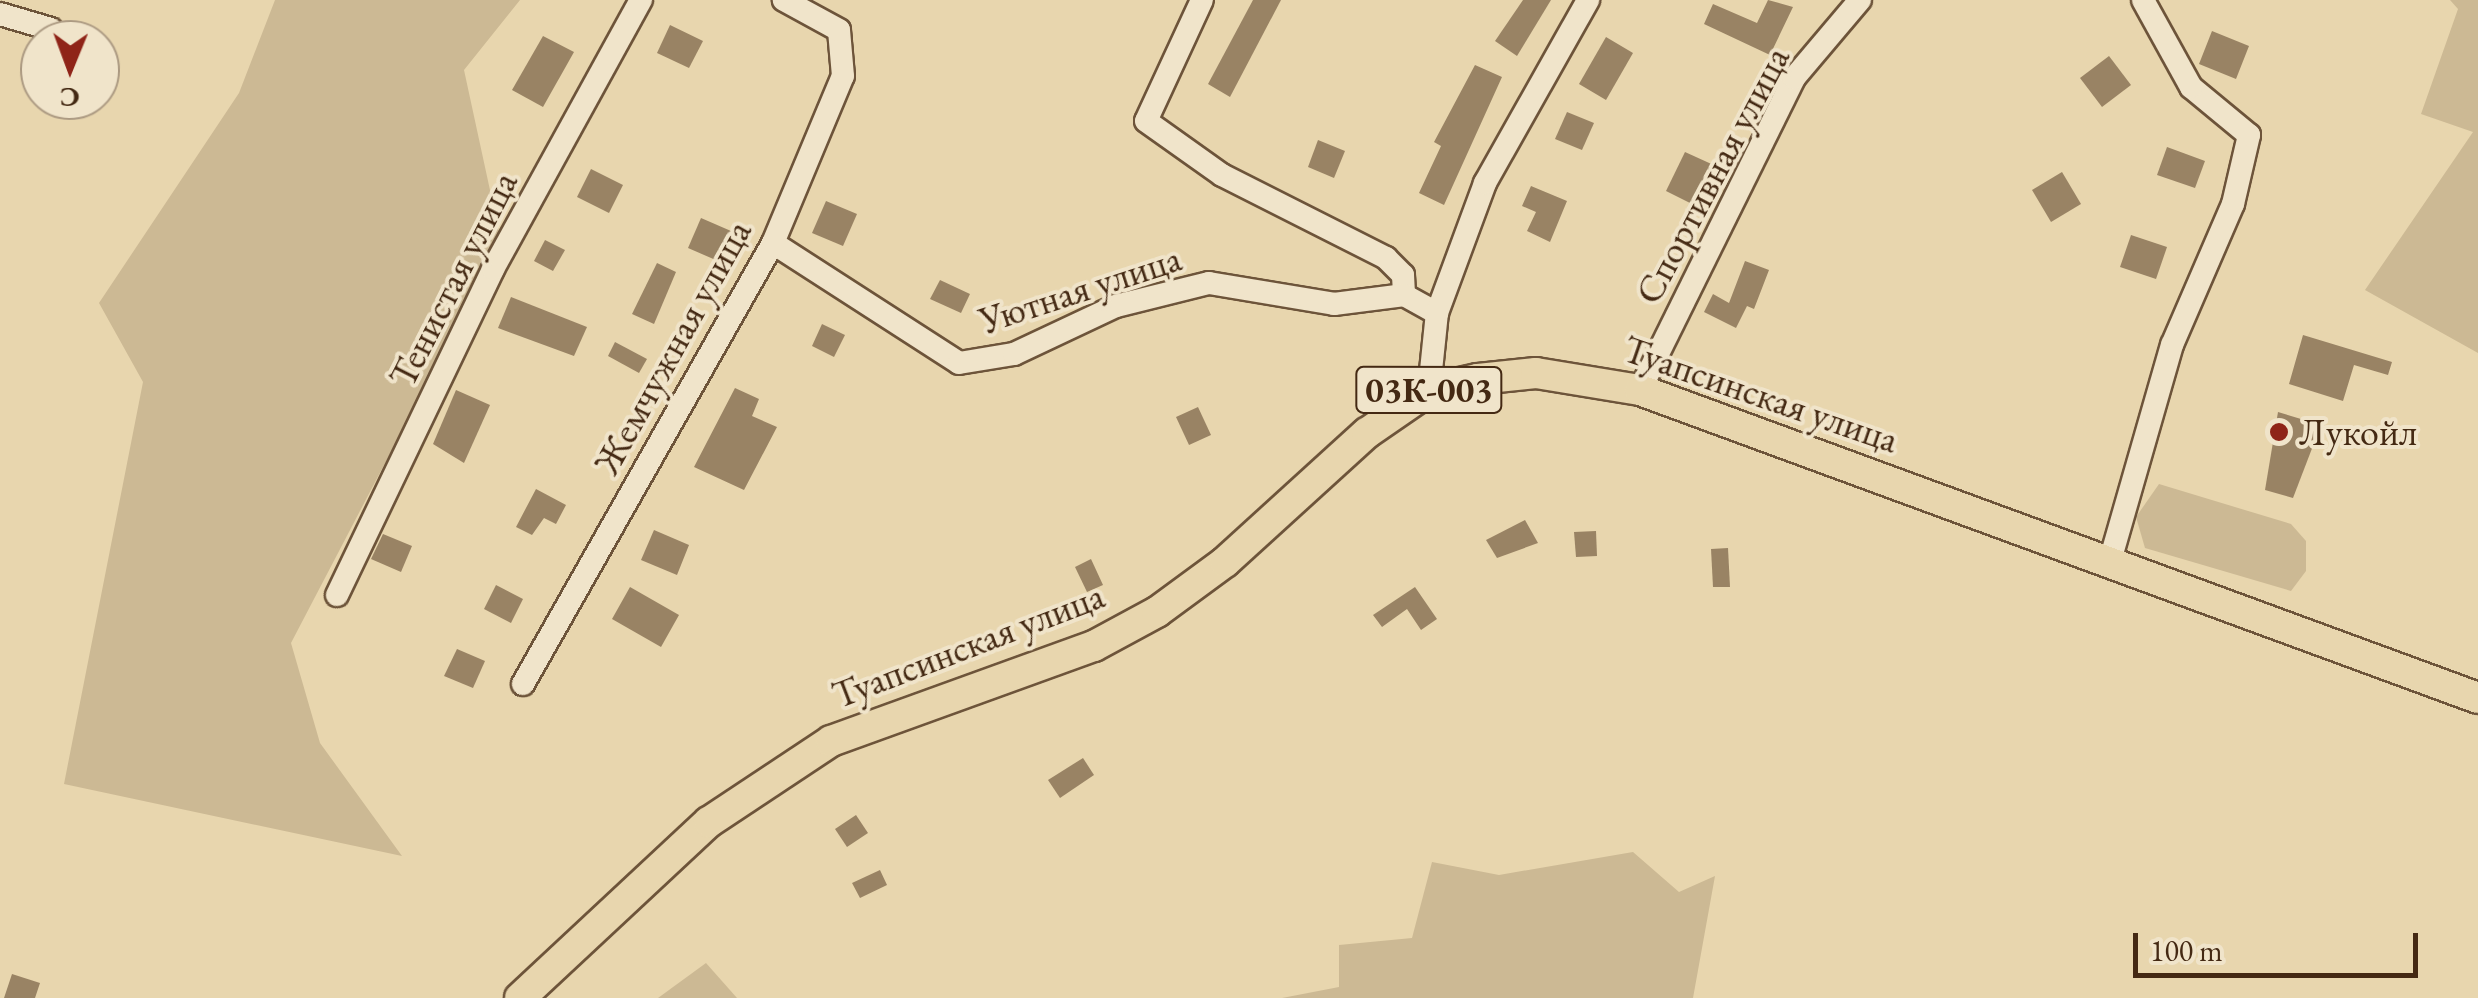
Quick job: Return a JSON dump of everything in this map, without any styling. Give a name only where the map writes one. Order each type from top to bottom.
[{"type":"main road","name":"Туапсинская улица","points":[[520,998],[709,822],[831,741],[1094,646],[1156,612],[1225,562],[1326,466],[1429,390],[1536,373],[1640,390],[2478,698]]},
{"type":"street","name":"Тенистая улица","points":[[337,595],[492,269],[641,0]]},
{"type":"street","name":"Жемчужная улица","points":[[523,684],[774,243],[843,76],[839,30],[784,0]]},
{"type":"street","points":[[1202,0],[1146,121],[1222,175],[1386,258],[1403,275],[1404,295],[1437,313]]},
{"type":"street","points":[[1429,390],[1437,313],[1486,183],[1588,0]]},
{"type":"street","name":"Спортивная улица","points":[[1640,390],[1794,78],[1860,0]]},
{"type":"street","points":[[2110,561],[2172,345],[2233,204],[2249,135],[2191,88],[2143,0]]},
{"type":"street","name":"Уютная улица","points":[[774,243],[959,363],[1014,354],[1116,306],[1209,283],[1334,304],[1404,295]]},
{"type":"shaded area","points":[[275,0],[520,0],[464,70],[501,241],[291,643],[320,743],[402,856],[64,784],[143,382],[99,303],[239,93]]},
{"type":"shaded area","points":[[2450,0],[2478,0],[2478,353],[2365,290],[2473,132],[2421,114],[2458,9]]},
{"type":"shaded area","points":[[2159,484],[2291,524],[2306,541],[2306,571],[2291,591],[2145,548],[2136,517]]},
{"type":"shaded area","points":[[1633,852],[1679,892],[1715,876],[1693,998],[1282,998],[1339,987],[1339,945],[1412,938],[1432,862],[1499,875]]},
{"type":"shaded area","points":[[706,963],[737,998],[658,998]]},
{"type":"building","points":[[1253,0],[1281,0],[1230,97],[1208,84]]},
{"type":"building","points":[[1523,0],[1551,0],[1517,56],[1495,41]]},
{"type":"building","points":[[1768,0],[1793,7],[1770,55],[1704,24],[1713,4],[1757,23]]},
{"type":"building","points":[[670,25],[703,41],[689,68],[657,53]]},
{"type":"building","points":[[2212,31],[2249,46],[2236,79],[2199,64]]},
{"type":"building","points":[[543,36],[574,52],[543,107],[512,90]]},
{"type":"building","points":[[1606,37],[1633,53],[1606,100],[1579,84]]},
{"type":"building","points":[[2109,56],[2131,85],[2102,107],[2080,78]]},
{"type":"building","points":[[1475,65],[1502,77],[1444,205],[1419,193],[1441,146],[1434,142]]},
{"type":"building","points":[[1567,112],[1594,123],[1582,150],[1555,139]]},
{"type":"building","points":[[1318,140],[1345,151],[1334,178],[1308,167]]},
{"type":"building","points":[[2167,147],[2205,161],[2195,188],[2157,175]]},
{"type":"building","points":[[1685,152],[1718,167],[1698,207],[1666,191]]},
{"type":"building","points":[[591,169],[623,185],[609,213],[577,197]]},
{"type":"building","points":[[2062,172],[2081,204],[2051,222],[2032,190]]},
{"type":"building","points":[[1531,186],[1567,201],[1550,242],[1527,231],[1536,212],[1522,206]]},
{"type":"building","points":[[826,201],[857,214],[843,246],[812,233]]},
{"type":"building","points":[[701,218],[731,231],[718,261],[688,248]]},
{"type":"building","points":[[2131,235],[2167,247],[2156,279],[2120,267]]},
{"type":"building","points":[[545,240],[565,250],[553,271],[534,261]]},
{"type":"building","points":[[1745,261],[1769,270],[1754,309],[1747,306],[1736,328],[1704,312],[1713,294],[1729,303]]},
{"type":"building","points":[[657,263],[676,272],[654,324],[632,314]]},
{"type":"building","points":[[940,280],[970,294],[961,313],[930,299]]},
{"type":"building","points":[[511,297],[587,327],[574,356],[498,328]]},
{"type":"building","points":[[822,324],[845,335],[834,357],[812,346]]},
{"type":"building","points":[[2303,335],[2392,362],[2388,375],[2354,365],[2343,401],[2289,384]]},
{"type":"building","points":[[615,342],[647,359],[639,373],[608,356]]},
{"type":"building","points":[[735,388],[759,399],[752,416],[777,427],[744,490],[694,467]]},
{"type":"building","points":[[456,390],[490,405],[464,463],[433,444]]},
{"type":"building","points":[[1198,407],[1211,435],[1189,445],[1176,417]]},
{"type":"building","points":[[2278,412],[2321,425],[2293,498],[2265,490]]},
{"type":"building","points":[[536,489],[566,505],[556,524],[544,518],[532,535],[516,527]]},
{"type":"building","points":[[1525,520],[1538,543],[1497,558],[1486,540]]},
{"type":"building","points":[[654,530],[689,545],[677,575],[641,560]]},
{"type":"building","points":[[1596,531],[1597,556],[1576,557],[1574,532]]},
{"type":"building","points":[[383,534],[412,546],[401,572],[371,559]]},
{"type":"building","points":[[1728,548],[1730,587],[1713,587],[1711,549]]},
{"type":"building","points":[[1091,559],[1103,585],[1087,592],[1075,567]]},
{"type":"building","points":[[496,585],[523,599],[511,623],[484,609]]},
{"type":"building","points":[[630,587],[679,615],[661,647],[612,619]]},
{"type":"building","points":[[1415,587],[1437,619],[1421,630],[1407,609],[1382,627],[1373,615]]},
{"type":"building","points":[[457,649],[485,661],[473,688],[444,676]]},
{"type":"building","points":[[1083,758],[1094,775],[1060,798],[1048,780]]},
{"type":"building","points":[[856,815],[868,833],[847,847],[835,829]]},
{"type":"building","points":[[880,870],[887,885],[860,898],[852,883]]},
{"type":"building","points":[[12,974],[40,983],[35,998],[4,998]]},
{"type":"place","name":"Лукойл","points":[[2279,432]]}]
